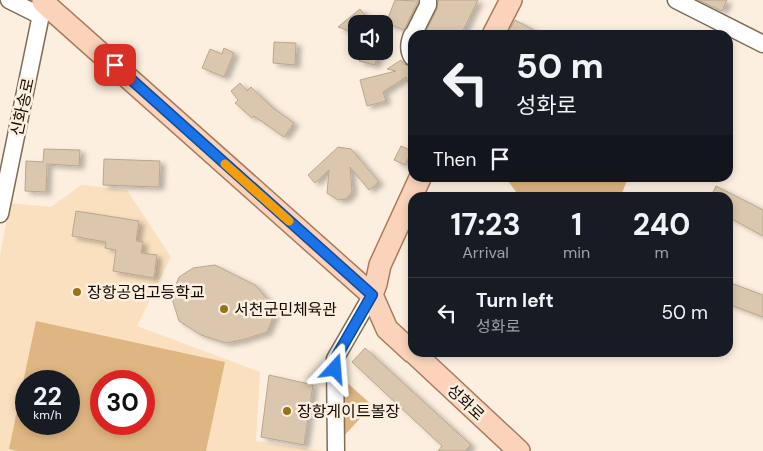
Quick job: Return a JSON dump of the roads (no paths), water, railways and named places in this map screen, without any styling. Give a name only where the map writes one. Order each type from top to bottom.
[{"type":"main road","points":[[496,30],[511,0]]},
{"type":"main road","name":"성화로","points":[[43,6],[372,295],[387,328],[408,347]]},
{"type":"main road","points":[[372,295],[380,265],[408,204]]},
{"type":"main road","name":"성화로","points":[[418,357],[519,451]]},
{"type":"street","points":[[9,0],[43,6]]},
{"type":"street","points":[[416,30],[428,6],[428,0]]},
{"type":"street","points":[[676,0],[763,44]]},
{"type":"street","name":"신화송로","points":[[0,214],[43,6]]},
{"type":"street","points":[[336,451],[335,359],[372,295]]},
{"type":"place","name":"장항공업고등학교","points":[[77,292]]},
{"type":"place","name":"서천군민체육관","points":[[224,309]]},
{"type":"place","name":"장항게이트볼장","points":[[287,411]]}]
